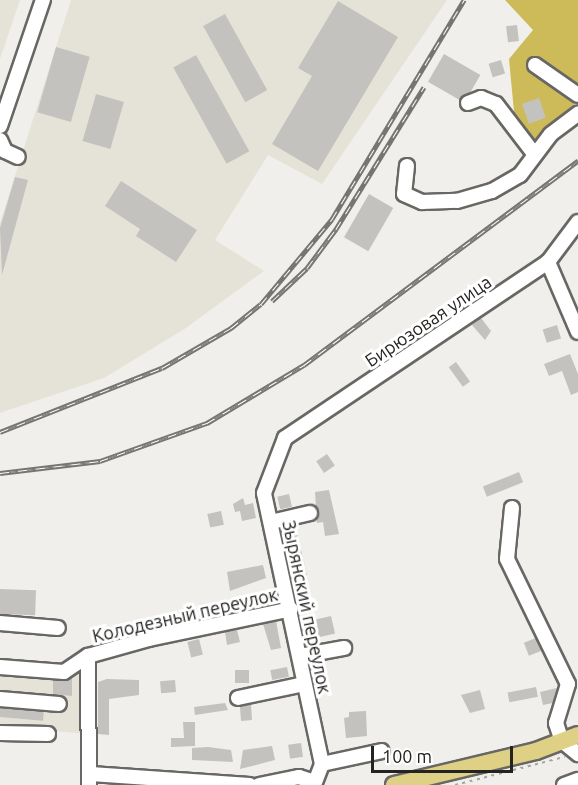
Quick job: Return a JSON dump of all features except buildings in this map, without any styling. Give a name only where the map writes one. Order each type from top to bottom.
[{"type":"main road","points":[[400,784],[570,738]]},
{"type":"street","points":[[0,126],[42,0]]},
{"type":"street","points":[[536,65],[578,95]]},
{"type":"street","points":[[468,103],[482,98],[496,104],[535,155]]},
{"type":"street","points":[[407,166],[404,194],[422,202],[457,201],[492,191],[520,175],[551,134],[578,114]]},
{"type":"street","points":[[0,140],[5,151],[18,157]]},
{"type":"street","name":"Бирюзовая улица","points":[[285,438],[548,262],[567,231],[578,222]]},
{"type":"street","points":[[548,262],[578,332]]},
{"type":"street","name":"Зырянский переулок","points":[[285,438],[264,493],[291,609],[304,684],[322,764]]},
{"type":"street","points":[[512,508],[507,559],[568,684],[556,723],[570,738],[577,754]]},
{"type":"street","points":[[272,522],[310,513]]},
{"type":"street","name":"Колодезный переулок","points":[[0,667],[64,672],[88,656],[291,609]]},
{"type":"street","points":[[0,623],[58,628]]},
{"type":"street","points":[[300,656],[344,648]]},
{"type":"street","points":[[88,656],[90,780],[250,785]]},
{"type":"street","points":[[238,698],[304,684]]},
{"type":"street","points":[[0,699],[59,704]]},
{"type":"street","points":[[0,732],[48,734]]},
{"type":"street","points":[[259,785],[299,777],[314,783],[322,764],[382,752]]},
{"type":"street","points":[[564,785],[578,780]]},
{"type":"path","points":[[455,785],[539,766],[577,754]]},
{"type":"shaded area","points":[[0,0],[20,0],[0,59]]},
{"type":"shaded area","points":[[71,0],[447,0],[322,184],[268,155],[215,240],[264,271],[186,328],[104,378],[0,413],[0,223]]},
{"type":"shaded area","points":[[505,0],[578,0],[578,100],[535,146],[515,122],[509,59],[533,30]]},
{"type":"shaded area","points":[[0,663],[88,671],[82,733],[0,726]]},
{"type":"railway","points":[[0,432],[162,368],[231,328],[261,304],[332,219],[464,0]]},
{"type":"railway","points":[[272,301],[307,268],[336,229],[424,87]]},
{"type":"railway","points":[[0,473],[100,461],[207,423],[304,365],[578,161]]}]
